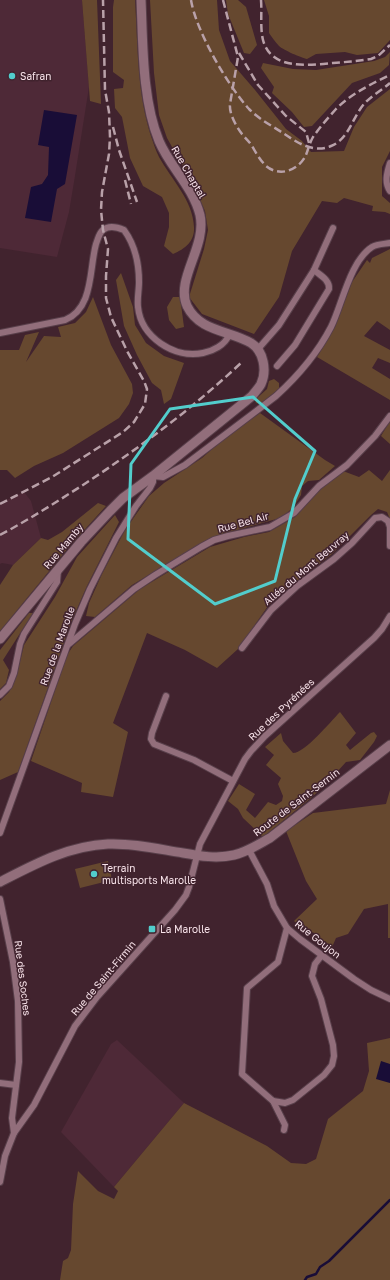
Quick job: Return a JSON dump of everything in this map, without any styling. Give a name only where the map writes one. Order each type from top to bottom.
[{"type":"street","name":"Rue Chaptal","points":[[141,0],[146,80],[150,111],[154,126],[159,141],[191,193],[200,215],[200,237],[186,279],[185,298],[188,306],[199,321],[206,326],[252,343],[258,349]]},
{"type":"street","points":[[390,163],[386,180],[387,187],[390,191]]},
{"type":"street","points":[[0,333],[72,318],[86,295],[100,234],[103,230],[111,227],[124,230],[133,248],[139,271],[138,307],[141,319],[154,338],[174,352],[195,355],[218,348],[229,335]]},
{"type":"street","points":[[153,476],[252,396],[258,389],[262,380],[264,367],[258,349],[279,325],[314,270],[334,228]]},
{"type":"street","points":[[153,476],[163,477],[185,465],[276,396],[289,384],[318,349],[332,326],[349,280],[363,256],[372,247],[390,243]]},
{"type":"street","points":[[278,366],[295,345],[330,289],[328,282],[314,270]]},
{"type":"street","name":"Rue Bel Air","points":[[68,645],[134,589],[201,547],[214,540],[270,526],[294,513],[319,486],[346,465],[375,436],[390,416]]},
{"type":"street","name":"Rue Mamby","points":[[0,639],[58,568],[96,525],[130,493],[153,476]]},
{"type":"street","name":"Rue de la Marolle","points":[[0,833],[68,645],[93,583],[116,538],[136,506],[150,488],[153,476]]},
{"type":"street","name":"Allée du Mont Beuvray","points":[[242,648],[270,610],[296,586],[334,559],[352,543],[375,518],[382,517],[388,521],[390,528],[390,546]]},
{"type":"street","points":[[0,695],[9,686],[14,673],[20,644],[56,582],[58,568]]},
{"type":"street","name":"Rue des Pyrénées","points":[[196,855],[200,844],[245,759],[258,743],[374,638],[390,616]]},
{"type":"street","points":[[166,696],[152,733],[151,739],[154,744],[194,760],[233,781]]},
{"type":"street","name":"Route de Saint-Sernin","points":[[0,882],[51,857],[90,846],[108,844],[139,846],[196,855],[224,857],[236,855],[249,850],[270,838],[390,745]]},
{"type":"street","name":"Rue Goujon","points":[[249,850],[264,877],[274,906],[287,928],[354,979],[390,999]]},
{"type":"street","name":"Rue de Saint-Firmin","points":[[0,1182],[5,1156],[14,1133],[34,1105],[75,1026],[84,1013],[181,902],[189,887],[196,855]]},
{"type":"street","name":"Rue des Soches","points":[[0,899],[13,962],[18,1001],[19,1062],[12,1118],[14,1133]]},
{"type":"street","points":[[284,1130],[285,1125],[273,1101],[242,1074],[246,988],[278,962],[287,928]]},
{"type":"street","points":[[273,1101],[285,1102],[292,1100],[324,1075],[332,1065],[334,1056],[333,1045],[321,1000],[312,976],[315,964],[322,955]]},
{"type":"street","points":[[0,1083],[16,1085]]},
{"type":"highlighted area","points":[[253,397],[315,451],[295,499],[275,581],[215,604],[128,539],[131,464],[170,409]]},
{"type":"shaded area","name":"Safran","points":[[0,0],[82,0],[89,87],[69,212],[57,257],[0,248]]},
{"type":"shaded area","points":[[82,0],[97,0],[101,104],[90,101]]},
{"type":"shaded area","points":[[114,0],[135,0],[139,71],[143,105],[147,122],[159,157],[181,190],[193,217],[194,232],[191,240],[185,247],[173,254],[164,246],[169,227],[169,213],[162,197],[143,186],[130,158],[122,117],[115,108],[114,89],[123,88],[124,80],[113,72]]},
{"type":"shaded area","points":[[150,0],[217,0],[219,30],[230,61],[286,129],[302,141],[311,152],[344,151],[354,127],[367,107],[390,89],[390,151],[382,167],[382,196],[390,203],[390,214],[372,211],[373,206],[344,198],[337,203],[322,201],[292,251],[279,297],[254,334],[202,314],[189,297],[204,249],[208,230],[205,211],[193,184],[167,138],[159,115],[154,73]]},
{"type":"shaded area","points":[[226,0],[238,0],[246,7],[257,45],[250,54],[244,53],[228,14]]},
{"type":"shaded area","points":[[264,0],[390,0],[390,40],[378,53],[357,55],[345,52],[316,54],[307,59],[281,48],[276,43],[269,33],[269,16]]},
{"type":"shaded area","points":[[390,52],[389,65],[380,73],[352,83],[312,126],[304,127],[292,112],[272,93],[274,87],[261,68],[263,63],[293,69],[316,70],[374,61],[385,57]]},
{"type":"shaded area","points":[[44,110],[77,115],[65,184],[57,189],[51,222],[25,218],[31,187],[42,184],[48,175],[49,147],[38,145]]},
{"type":"shaded area","points":[[390,249],[390,330],[377,321],[364,336],[390,350],[390,363],[378,358],[372,368],[390,379],[390,400],[317,357],[335,327],[352,282],[367,260],[370,263],[372,258]]},
{"type":"shaded area","points":[[121,273],[133,307],[135,325],[146,343],[164,356],[184,363],[171,399],[164,404],[161,390],[152,383],[124,326],[116,280]]},
{"type":"shaded area","points":[[93,297],[111,345],[132,384],[133,393],[129,404],[119,418],[63,453],[34,466],[15,478],[7,470],[0,470],[0,350],[19,350],[25,335],[39,332],[26,362],[44,336],[61,337],[58,327],[75,323],[86,312]]},
{"type":"shaded area","points":[[173,297],[180,297],[184,327],[176,329],[169,320],[167,307]]},
{"type":"shaded area","points":[[274,379],[279,383],[279,389],[260,404],[256,403],[255,400],[267,389],[269,381]]},
{"type":"shaded area","points":[[260,413],[335,466],[319,480],[308,481],[302,486],[301,495],[293,508],[280,518],[219,535],[195,547],[132,585],[95,617],[86,616],[89,603],[102,574],[125,530],[149,496],[164,483],[202,458],[228,435]]},
{"type":"shaded area","points":[[390,421],[390,444],[381,436]]},
{"type":"shaded area","points":[[369,470],[382,481],[390,470],[390,519],[387,512],[378,509],[371,515],[332,554],[281,593],[268,606],[238,649],[217,668],[185,650],[147,633],[113,723],[128,732],[113,797],[81,792],[82,783],[31,761],[67,655],[73,646],[140,589],[210,547],[244,537],[269,532],[295,517],[319,489],[343,471],[359,477]]},
{"type":"shaded area","points":[[24,492],[31,501],[41,538],[13,565],[0,564],[0,503]]},
{"type":"shaded area","points":[[98,503],[106,506],[68,548],[0,631],[0,585],[13,565],[41,538],[48,540],[62,532]]},
{"type":"shaded area","points":[[115,515],[119,522],[72,620],[18,772],[0,780],[0,701],[9,692],[17,674],[24,645],[55,597],[77,557]]},
{"type":"shaded area","points":[[29,613],[33,613],[3,660],[9,670],[6,683],[0,689],[0,650]]},
{"type":"shaded area","points":[[340,712],[356,733],[346,745],[350,750],[374,732],[377,736],[374,742],[360,760],[346,762],[311,798],[263,837],[243,818],[238,809],[228,801],[239,784],[255,794],[246,810],[255,818],[268,802],[276,805],[282,801],[283,796],[278,784],[281,778],[266,765],[274,755],[265,747],[281,733],[283,741],[293,753],[298,752],[311,743]]},
{"type":"shaded area","points":[[390,790],[390,938],[388,938],[388,904],[364,909],[348,934],[336,938],[329,954],[324,942],[317,934],[304,929],[294,921],[317,899],[306,881],[286,831],[313,813],[386,804]]},
{"type":"shaded area","name":"Terrain multisports Marolle","points":[[108,861],[112,880],[80,888],[75,869]]},
{"type":"shaded area","points":[[390,1038],[390,1280],[60,1280],[63,1261],[68,1258],[71,1250],[73,1204],[78,1171],[98,1191],[114,1199],[118,1191],[114,1187],[184,1103],[267,1146],[291,1163],[306,1164],[316,1159],[328,1119],[363,1091],[369,1071],[367,1043]]},
{"type":"shaded area","points":[[117,1040],[184,1103],[114,1187],[61,1132],[111,1044]]},
{"type":"shaded area","points":[[381,1061],[390,1064],[390,1083],[376,1079]]},
{"type":"waterway","points":[[305,1280],[307,1277],[316,1274],[320,1267],[329,1261],[390,1200]]},
{"type":"railway","points":[[0,504],[52,477],[123,432],[134,422],[145,404],[147,389],[111,317],[106,298],[108,249],[103,230],[101,210],[102,192],[109,154],[110,137],[109,112],[105,90],[103,0]]},
{"type":"railway","points":[[191,0],[199,27],[214,58],[241,99],[258,117],[302,144],[313,148],[325,148],[337,143],[346,133],[364,104],[390,83]]},
{"type":"railway","points":[[223,0],[238,57],[230,104],[233,120],[262,161],[271,169],[282,172],[293,169],[297,166],[305,157],[313,137],[336,109],[355,94],[390,75]]},
{"type":"railway","points":[[261,0],[263,40],[267,50],[274,57],[283,61],[292,64],[313,65],[371,59],[378,56],[390,45]]},
{"type":"railway","points":[[239,53],[258,85],[286,116],[306,132],[309,143]]},
{"type":"railway","points":[[113,127],[119,150],[137,202]]},
{"type":"railway","points":[[125,180],[131,204]]},
{"type":"railway","points":[[0,535],[86,483],[127,455],[186,411],[242,362]]},
{"type":"place","name":"Safran","points":[[12,76]]},
{"type":"place","name":"Terrain multisports Marolle","points":[[94,874]]},
{"type":"place","name":"La Marolle","points":[[152,929]]}]
